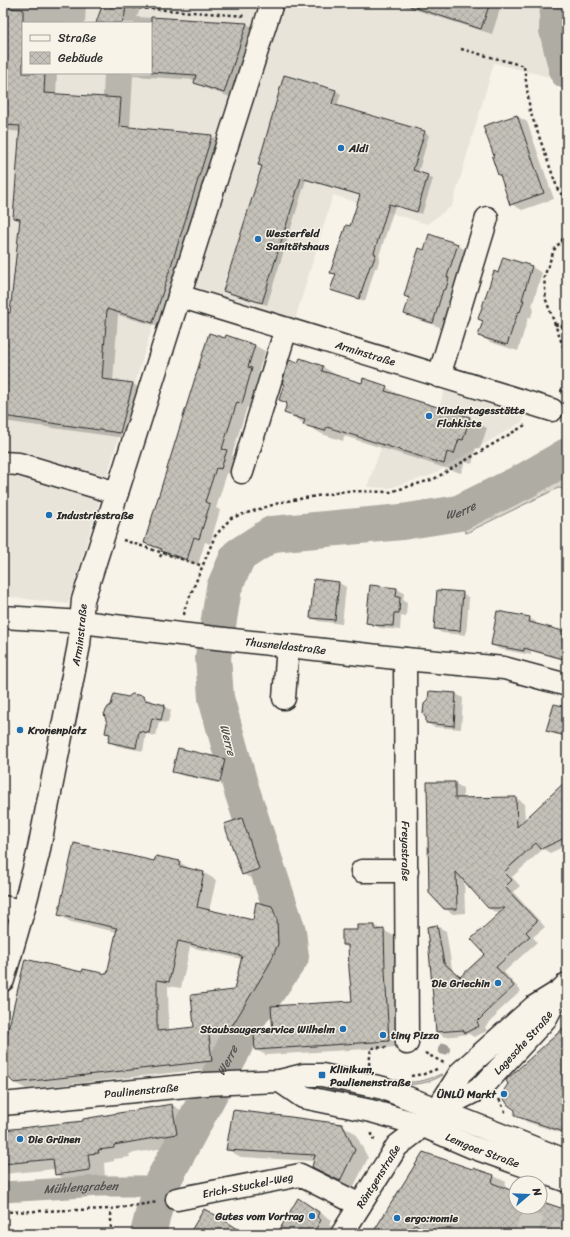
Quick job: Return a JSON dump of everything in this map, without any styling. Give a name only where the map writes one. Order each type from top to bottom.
[{"type":"street","name":"Arminstraße","points":[[3,980],[13,909],[38,854],[79,645],[83,600],[269,10]]},
{"type":"street","points":[[439,376],[487,218]]},
{"type":"street","name":"Arminstraße","points":[[179,296],[552,410]]},
{"type":"street","points":[[242,472],[286,329]]},
{"type":"street","points":[[3,462],[19,464],[117,493]]},
{"type":"street","name":"Thusneldastraße","points":[[3,617],[82,622],[405,659],[504,668],[567,685]]},
{"type":"street","points":[[284,698],[288,646]]},
{"type":"street","name":"Freyastraße","points":[[405,659],[407,1043]]},
{"type":"street","points":[[362,871],[407,871]]},
{"type":"street","name":"Lagesche Straße","points":[[421,1125],[437,1110],[461,1072],[534,1006],[564,988]]},
{"type":"street","name":"Paulinenstraße","points":[[3,1104],[206,1084],[280,1082],[304,1075],[322,1075],[383,1088],[437,1110]]},
{"type":"street","points":[[280,1082],[304,1097],[371,1111],[421,1125]]},
{"type":"street","name":"Lemgoer Straße","points":[[437,1110],[567,1161]]},
{"type":"street","name":"Lemgoer Straße","points":[[421,1125],[472,1148],[567,1181]]},
{"type":"street","name":"Röntgenstraße","points":[[342,1234],[397,1146],[414,1133],[421,1125]]},
{"type":"street","name":"Erich-Stuckel-Weg","points":[[177,1199],[300,1175],[360,1205]]},
{"type":"path","points":[[73,3],[269,10]]},
{"type":"path","points":[[461,49],[524,66],[530,110],[558,190],[567,201]]},
{"type":"path","points":[[567,234],[554,250],[544,277],[546,300],[567,357]]},
{"type":"path","points":[[555,325],[559,324],[567,330]]},
{"type":"path","points":[[190,635],[185,608],[215,536],[231,518],[282,502],[346,492],[390,492],[434,479],[552,410],[558,403],[567,372]]},
{"type":"path","points":[[104,534],[203,566]]},
{"type":"path","points":[[160,557],[162,552]]},
{"type":"path","points":[[369,1066],[371,1048],[393,1047],[407,1043]]},
{"type":"path","points":[[410,1077],[438,1069],[445,1063]]},
{"type":"path","points":[[3,1212],[111,1209],[137,1206]]},
{"type":"path","points":[[110,1234],[111,1209]]},
{"type":"shaded area","points":[[3,3],[545,3],[553,78],[494,63],[452,206],[427,224],[333,195],[294,323],[166,282],[68,604],[3,596]]},
{"type":"shaded area","points":[[447,382],[528,408],[522,422],[432,475],[389,488],[367,487],[400,395],[439,407]]},
{"type":"green space","points":[[567,467],[567,489],[558,488],[466,533],[461,525]]},
{"type":"green space","points":[[441,1074],[443,1075],[420,1084],[396,1083],[397,1081],[420,1081]]},
{"type":"building","points":[[103,3],[126,3],[122,22],[96,22]]},
{"type":"building","points":[[411,3],[490,3],[481,29],[410,6]]},
{"type":"building","points":[[3,8],[23,9],[22,74],[45,74],[44,93],[121,98],[119,126],[212,135],[153,323],[107,309],[102,379],[133,383],[120,433],[3,416],[3,312],[10,313],[20,219],[13,218],[20,126],[3,125]]},
{"type":"building","points":[[151,17],[247,23],[224,93],[194,83],[196,75],[152,72]]},
{"type":"building","name":"Aldi","points":[[284,75],[336,90],[332,104],[425,131],[413,170],[428,175],[417,212],[389,204],[374,253],[376,254],[372,265],[370,266],[359,299],[330,290],[336,274],[330,273],[346,225],[350,226],[360,195],[301,178],[262,303],[223,291],[262,166],[258,165]]},
{"type":"building","points":[[517,115],[544,193],[510,205],[500,175],[498,175],[492,157],[494,156],[483,126]]},
{"type":"building","points":[[429,234],[458,244],[447,277],[449,278],[446,289],[443,290],[433,323],[404,314],[409,298],[404,296],[409,279],[419,248],[424,250]]},
{"type":"building","points":[[503,257],[532,266],[522,300],[524,300],[520,312],[518,312],[507,345],[478,336],[483,321],[478,319],[494,271],[498,273]]},
{"type":"building","points":[[209,333],[225,338],[226,335],[255,345],[248,367],[252,368],[242,404],[237,402],[222,449],[227,450],[221,469],[216,468],[205,502],[210,504],[199,539],[194,537],[187,560],[144,543]]},
{"type":"building","points":[[300,358],[323,366],[322,371],[362,383],[363,378],[387,386],[385,391],[470,417],[463,440],[459,439],[454,454],[447,452],[444,464],[327,427],[325,431],[303,425],[305,420],[284,413],[287,403],[279,400],[284,384],[282,383],[289,360],[298,363]]},
{"type":"building","points":[[314,579],[339,582],[335,620],[310,618]]},
{"type":"building","points":[[370,585],[397,588],[396,597],[400,597],[399,613],[394,613],[393,626],[372,625],[366,623]]},
{"type":"building","points":[[437,590],[463,592],[460,631],[434,629]]},
{"type":"building","points":[[497,611],[530,617],[529,622],[567,632],[567,660],[524,648],[524,651],[491,645]]},
{"type":"building","points":[[429,691],[456,693],[454,726],[426,723],[426,718],[423,714],[424,704],[428,700]]},
{"type":"building","points":[[114,694],[128,697],[132,694],[143,696],[145,700],[165,705],[161,720],[152,718],[149,733],[139,731],[136,748],[108,742],[110,734],[105,733],[107,723],[104,714],[111,705]]},
{"type":"building","points":[[554,704],[567,707],[567,736],[546,731]]},
{"type":"building","points":[[178,748],[225,759],[220,782],[172,772]]},
{"type":"building","points":[[567,780],[567,837],[541,849],[536,843],[504,872],[512,880],[505,887],[537,921],[526,932],[530,936],[496,967],[514,986],[477,1022],[479,1026],[465,1033],[463,1030],[436,1032],[427,927],[437,925],[444,963],[460,977],[485,954],[471,939],[505,908],[488,908],[456,872],[457,909],[444,909],[429,893],[427,782],[455,782],[455,798],[516,797],[517,827]]},
{"type":"building","points":[[242,818],[259,869],[242,875],[224,824]]},
{"type":"building","points":[[74,843],[154,861],[156,856],[180,861],[179,866],[204,872],[197,907],[253,920],[256,902],[272,906],[277,920],[278,944],[270,963],[232,1026],[208,1028],[212,1061],[14,1083],[3,1072],[3,1051],[25,959],[82,972],[83,969],[107,974],[117,928],[58,915]],"holes":[[[178,941],[242,956],[234,990],[191,995],[194,1027],[157,1031],[157,980],[169,982]]]},
{"type":"building","points":[[357,925],[375,925],[375,930],[384,929],[389,1041],[255,1050],[254,1034],[273,1033],[271,1006],[352,1001],[348,945],[342,945],[342,930],[357,930]]},
{"type":"building","points":[[567,1025],[567,1133],[515,1116],[515,1110],[508,1105],[504,1099],[504,1090],[508,1084],[506,1080]]},
{"type":"building","points":[[172,1104],[177,1134],[114,1145],[114,1148],[98,1150],[99,1153],[88,1154],[90,1170],[55,1175],[53,1159],[3,1164],[3,1130],[83,1121],[83,1119]]},
{"type":"building","points":[[233,1110],[342,1124],[355,1150],[340,1181],[312,1167],[315,1155],[226,1150]]},
{"type":"building","points":[[423,1152],[494,1175],[492,1183],[508,1189],[508,1215],[548,1215],[548,1204],[567,1210],[567,1234],[433,1234],[415,1224],[408,1234],[372,1234]]},
{"type":"building","points":[[298,1198],[319,1212],[317,1217],[321,1220],[313,1234],[277,1234]]},
{"type":"building","points":[[204,1209],[219,1217],[246,1234],[189,1234]]},
{"type":"waterway","name":"Werre","points":[[558,3],[557,30],[567,71]]},
{"type":"waterway","name":"Werre","points":[[148,1234],[160,1186],[231,1054],[246,1020],[291,957],[288,931],[241,788],[216,698],[213,657],[224,588],[238,556],[272,534],[402,522],[459,513],[526,480],[567,456]]},
{"type":"waterway","name":"Mühlengraben","points":[[3,1192],[100,1186],[160,1186]]},
{"type":"tunnel","points":[[526,1234],[529,1224],[557,1234]]},
{"type":"place","name":"Aldi","points":[[341,148]]},
{"type":"place","name":"Westerfeld Sanitätshaus","points":[[258,239]]},
{"type":"place","name":"Kindertagesstätte Flohkiste","points":[[429,416]]},
{"type":"place","name":"Industriestraße","points":[[49,515]]},
{"type":"place","name":"Kronenplatz","points":[[20,730]]},
{"type":"place","name":"Die Griechin","points":[[498,983]]},
{"type":"place","name":"Staubsaugerservice Wilhelm","points":[[343,1029]]},
{"type":"place","name":"tiny Pizza","points":[[383,1035]]},
{"type":"place","name":"Klinikum, Paulienenstraße","points":[[322,1075]]},
{"type":"place","name":"ÜNLÜ Markt","points":[[504,1094]]},
{"type":"place","name":"Die Grünen","points":[[20,1139]]},
{"type":"place","name":"Gutes vom Vortrag","points":[[312,1216]]},
{"type":"place","name":"ergo:nomie","points":[[397,1218]]}]
